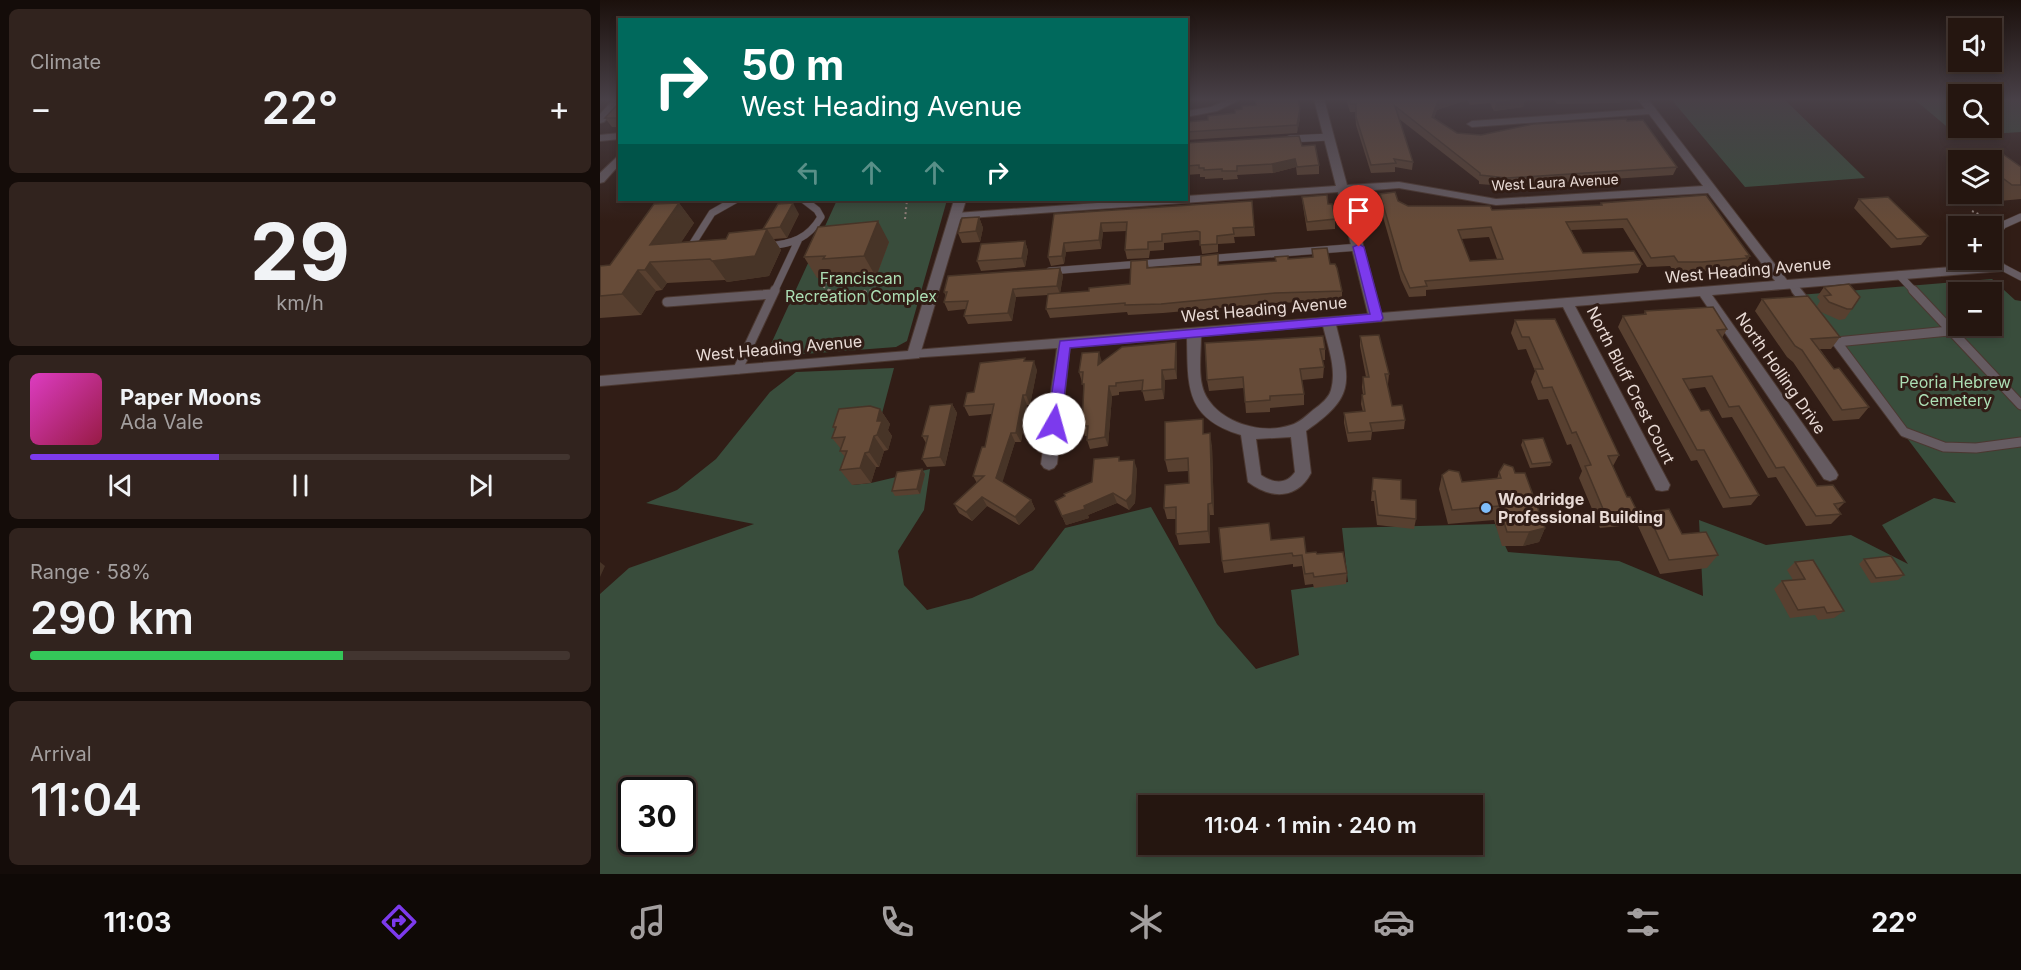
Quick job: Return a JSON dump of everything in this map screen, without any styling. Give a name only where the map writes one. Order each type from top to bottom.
[{"type":"street","points":[[1331,140],[1377,318]]},
{"type":"street","points":[[1674,140],[1788,284]]},
{"type":"street","points":[[600,180],[618,159]]},
{"type":"street","name":"West Laura Avenue","points":[[1188,199],[1400,185],[1423,187],[1465,198],[1496,202],[1711,189]]},
{"type":"street","points":[[914,355],[944,279],[960,201]]},
{"type":"street","points":[[956,216],[1167,201]]},
{"type":"street","name":"West Heading Avenue","points":[[600,381],[1963,270]]},
{"type":"street","name":"North Holling Drive","points":[[1704,292],[1830,475]]},
{"type":"street","name":"North Bluff Crest Court","points":[[1568,302],[1662,485]]},
{"type":"street","points":[[1194,333],[1197,394],[1208,411],[1227,424],[1248,432],[1275,434],[1298,429],[1326,409],[1338,391],[1340,374],[1329,322]]},
{"type":"street","points":[[1049,464],[1064,344]]},
{"type":"street","points":[[1248,432],[1254,478],[1266,487],[1278,489],[1297,482],[1303,473],[1298,429]]},
{"type":"lane","points":[[699,250],[687,251],[716,209],[733,201]]},
{"type":"lane","points":[[753,247],[798,241],[814,231],[820,217],[817,210],[805,201]]},
{"type":"lane","points":[[2002,226],[2021,218]]},
{"type":"lane","points":[[738,369],[798,241]]},
{"type":"lane","points":[[1045,271],[1359,247]]},
{"type":"lane","points":[[2002,267],[2021,277]]},
{"type":"lane","points":[[1899,275],[1948,330]]},
{"type":"lane","points":[[1788,284],[1815,314]]},
{"type":"lane","points":[[667,302],[773,294]]},
{"type":"lane","points":[[1822,323],[1904,432],[1944,447],[1976,448],[2021,442]]},
{"type":"lane","points":[[1836,342],[1948,331]]},
{"type":"lane","points":[[1954,336],[2021,405]]},
{"type":"path","points":[[905,219],[907,201]]},
{"type":"path","points":[[828,277],[825,289],[842,298],[855,296],[867,287],[879,286]]},
{"type":"green space","points":[[1705,140],[1826,140],[1865,178],[1745,187]]},
{"type":"green space","name":"Franciscan Recreation Complex","points":[[837,201],[947,201],[907,341],[896,347],[765,357]]},
{"type":"green space","points":[[1992,279],[1995,282],[1956,282]]},
{"type":"green space","name":"Peoria Hebrew Cemetery","points":[[1948,283],[1948,336],[2002,336],[2002,288],[2015,300],[2021,301],[2021,874],[600,874],[600,594],[629,568],[754,524],[646,503],[677,490],[716,459],[770,392],[796,372],[894,368],[880,421],[852,485],[871,483],[930,469],[924,510],[898,551],[904,585],[927,610],[972,598],[1033,570],[1065,528],[1151,507],[1217,624],[1256,669],[1299,655],[1291,590],[1348,582],[1342,528],[1495,524],[1508,552],[1619,561],[1703,596],[1699,520],[1766,545],[1851,535],[1908,564],[1882,525],[1934,498],[1956,503],[1799,295]]},
{"type":"building","points":[[1300,140],[1302,146],[1315,145],[1319,165],[1297,167],[1295,159],[1272,164],[1237,166],[1237,171],[1204,170],[1204,168],[1199,168],[1199,165],[1188,166],[1188,143]]},
{"type":"building","points":[[1363,140],[1406,140],[1413,162],[1394,159],[1396,163],[1371,165]]},
{"type":"building","points":[[1438,140],[1657,140],[1677,167],[1507,178],[1480,175]]},
{"type":"building","points":[[2002,153],[2021,167],[2021,185],[2012,185],[2002,178]]},
{"type":"building","points":[[1395,192],[1398,201],[1408,206],[1490,206],[1492,210],[1602,205],[1601,203],[1706,195],[1750,256],[1702,262],[1678,262],[1674,256],[1651,258],[1627,219],[1566,222],[1583,253],[1634,251],[1642,264],[1425,281],[1427,286],[1410,288],[1402,270],[1380,194]],"holes":[[[1491,227],[1503,259],[1470,261],[1458,230]]]},
{"type":"building","points":[[1327,195],[1328,204],[1332,204],[1335,219],[1307,222],[1302,197]]},
{"type":"building","points":[[1888,197],[1928,236],[1897,239],[1859,199]]},
{"type":"building","points":[[1252,201],[1254,227],[1233,228],[1234,234],[1217,236],[1217,244],[1200,245],[1200,232],[1197,231],[1162,234],[1162,241],[1148,242],[1148,249],[1125,250],[1127,222],[1101,223],[1099,240],[1064,243],[1062,256],[1048,257],[1054,214]]},
{"type":"building","points":[[679,203],[650,245],[726,239],[729,233],[767,229],[755,256],[712,261],[710,259],[650,262],[645,270],[638,270],[622,294],[600,296],[600,266],[610,265],[654,204]]},
{"type":"building","points":[[793,203],[780,227],[763,229],[778,204]]},
{"type":"building","points":[[979,217],[976,231],[958,233],[962,218]]},
{"type":"building","points":[[878,221],[864,256],[823,259],[825,256],[804,257],[818,227]]},
{"type":"building","points":[[1025,241],[1022,258],[977,261],[981,244]]},
{"type":"building","points":[[1327,248],[1330,264],[1335,264],[1337,268],[1342,291],[1275,293],[1161,304],[1125,305],[1125,303],[1046,309],[1048,294],[1089,291],[1089,288],[1130,284],[1131,261],[1147,260],[1147,268],[1201,265],[1201,256],[1218,254],[1218,265],[1276,261],[1275,257],[1288,256],[1288,259],[1313,257],[1312,249]]},
{"type":"building","points":[[1060,268],[1057,286],[1013,289],[1008,313],[964,316],[968,301],[944,302],[948,276]]},
{"type":"building","points":[[1849,284],[1860,297],[1852,309],[1829,302],[1824,296],[1831,295],[1824,287]]},
{"type":"building","points":[[1808,296],[1840,337],[1811,339],[1834,369],[1839,368],[1869,407],[1842,410],[1802,350],[1795,346],[1762,299]]},
{"type":"building","points":[[1713,307],[1727,329],[1717,330],[1817,486],[1833,485],[1845,502],[1834,504],[1841,514],[1816,516],[1784,467],[1776,468],[1739,406],[1729,407],[1712,376],[1683,379],[1701,411],[1709,410],[1759,495],[1730,498],[1704,450],[1697,450],[1623,316],[1646,314],[1645,311]]},
{"type":"building","points":[[1555,319],[1619,455],[1608,456],[1627,497],[1630,497],[1638,513],[1606,516],[1585,466],[1591,465],[1576,432],[1572,433],[1552,387],[1543,388],[1535,369],[1543,369],[1529,337],[1522,337],[1515,320]]},
{"type":"building","points":[[1379,335],[1389,374],[1385,374],[1392,406],[1402,405],[1405,420],[1370,423],[1372,431],[1348,433],[1344,413],[1365,411],[1362,395],[1365,394],[1363,377],[1369,377],[1360,336]]},
{"type":"building","points":[[1323,336],[1325,349],[1320,349],[1324,367],[1300,369],[1304,394],[1270,396],[1270,400],[1245,402],[1243,377],[1207,380],[1205,343]]},
{"type":"building","points":[[1176,342],[1175,369],[1162,370],[1162,389],[1142,391],[1143,380],[1109,386],[1105,437],[1087,440],[1088,426],[1082,426],[1084,384],[1082,384],[1083,372],[1079,372],[1082,353],[1099,352],[1098,365],[1122,347]]},
{"type":"building","points":[[1025,358],[1024,361],[1034,361],[1026,395],[1023,395],[1016,433],[1011,433],[996,478],[1031,500],[1015,517],[982,497],[966,512],[954,504],[984,476],[973,476],[982,447],[985,447],[994,404],[964,406],[967,393],[974,392],[980,363]]},
{"type":"building","points":[[952,404],[940,457],[922,459],[928,436],[922,436],[930,406]]},
{"type":"building","points":[[870,406],[880,409],[877,421],[882,421],[877,435],[874,436],[869,452],[865,453],[860,468],[840,470],[847,451],[840,451],[845,437],[832,438],[839,409]]},
{"type":"building","points":[[1203,419],[1203,434],[1210,433],[1212,503],[1208,504],[1208,531],[1176,534],[1176,507],[1164,508],[1165,485],[1189,483],[1188,458],[1165,460],[1165,422]]},
{"type":"building","points":[[1543,438],[1552,462],[1532,464],[1523,440]]},
{"type":"building","points":[[1119,457],[1119,461],[1134,460],[1132,494],[1126,501],[1113,493],[1084,506],[1085,509],[1062,516],[1055,501],[1065,496],[1064,494],[1092,482],[1094,459]]},
{"type":"building","points":[[1504,464],[1513,467],[1515,473],[1525,473],[1545,528],[1529,532],[1507,532],[1499,506],[1452,510],[1442,475],[1449,470],[1459,472],[1462,482],[1501,478],[1499,472]]},
{"type":"building","points":[[922,469],[917,489],[892,491],[897,472]]},
{"type":"building","points":[[1373,478],[1401,480],[1401,499],[1416,500],[1416,519],[1378,515],[1375,491],[1372,491]]},
{"type":"building","points":[[1669,509],[1682,534],[1706,532],[1718,555],[1669,560],[1647,512]]},
{"type":"building","points":[[1269,523],[1271,540],[1304,537],[1306,553],[1343,552],[1347,573],[1314,577],[1313,573],[1305,574],[1302,555],[1293,556],[1292,553],[1222,561],[1219,528]]},
{"type":"building","points":[[1891,556],[1904,575],[1876,578],[1864,559]]},
{"type":"building","points":[[1813,560],[1844,611],[1827,613],[1824,607],[1798,610],[1782,581],[1805,579],[1795,562]]},
{"type":"place","name":"Woodridge Professional Building","points":[[1486,508]]},
{"type":"route","points":[[1054,424],[1064,344],[1377,318],[1359,247]]}]
